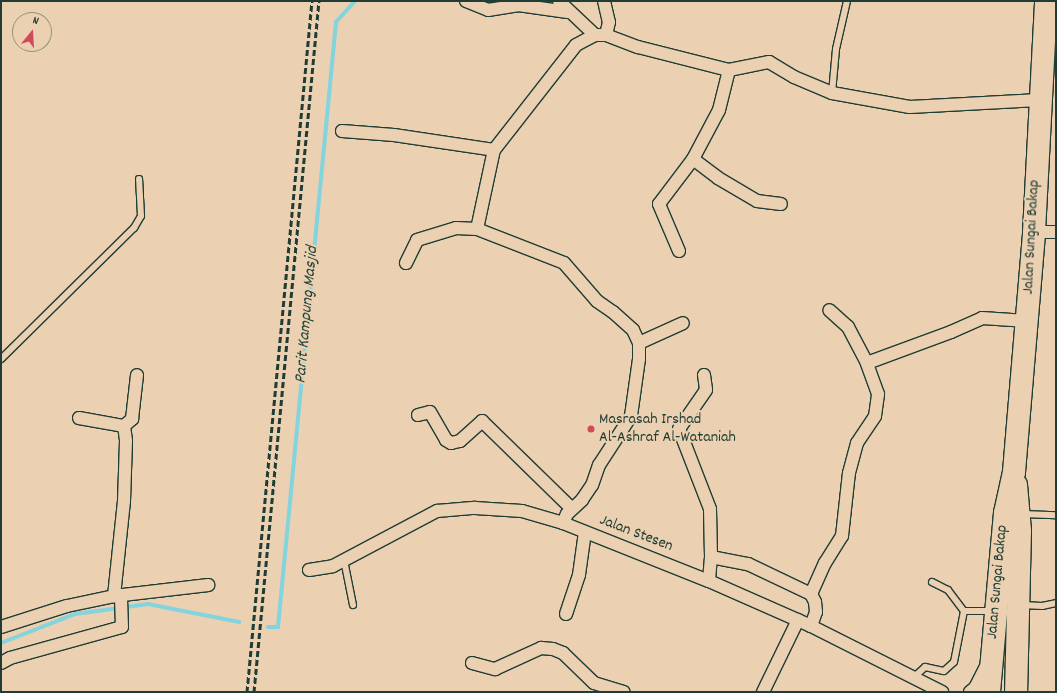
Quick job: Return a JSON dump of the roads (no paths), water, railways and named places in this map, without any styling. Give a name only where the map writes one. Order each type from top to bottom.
[{"type":"highway","name":"Jalan Sungai Bakap","points":[[1016,692],[1020,574],[1015,525],[1014,472],[1034,232],[1039,100],[1050,43],[1046,1]]},
{"type":"highway","name":"Jalan Sungai Bakap","points":[[989,692],[999,570],[1015,525]]},
{"type":"street","points":[[466,1],[488,10],[518,5],[568,12]]},
{"type":"street","points":[[558,1],[568,12],[600,35],[638,47],[729,70],[769,62],[794,77],[832,93],[910,107],[1039,100]]},
{"type":"street","points":[[477,229],[494,150],[576,45],[600,35],[609,22],[604,1]]},
{"type":"street","points":[[679,251],[659,204],[693,159],[718,110],[729,70]]},
{"type":"street","points":[[342,131],[394,135],[494,150]]},
{"type":"street","points":[[693,159],[718,178],[757,201],[781,204]]},
{"type":"street","points":[[406,263],[418,240],[456,228],[477,229],[564,263],[597,301],[613,312],[633,330],[639,343],[636,388],[631,416],[599,465],[592,485],[582,500],[571,508],[563,523]]},
{"type":"street","points":[[1034,232],[1056,232]]},
{"type":"street","points":[[811,594],[825,563],[842,536],[849,474],[857,443],[875,416],[878,394],[867,363],[848,327],[830,310]]},
{"type":"street","points":[[867,363],[951,332],[982,318],[1027,321]]},
{"type":"street","points":[[639,343],[683,323]]},
{"type":"street","points":[[124,426],[132,419],[137,375]]},
{"type":"street","points":[[704,375],[706,390],[680,429],[710,509],[711,557],[709,581]]},
{"type":"street","points":[[418,415],[430,412],[446,440],[451,443],[460,441],[482,421],[571,508]]},
{"type":"street","points":[[79,418],[124,426]]},
{"type":"street","points":[[1,663],[10,658],[122,628],[120,603],[126,441],[124,426]]},
{"type":"street","name":"Jalan Stesen","points":[[309,570],[333,566],[437,512],[476,508],[522,511],[563,523],[709,581],[811,626],[942,692]]},
{"type":"street","points":[[566,614],[579,575],[585,532]]},
{"type":"street","points":[[711,557],[748,564],[811,594],[816,602],[816,612],[811,626]]},
{"type":"street","points":[[1,628],[67,606],[120,603],[208,585]]},
{"type":"street","points":[[763,692],[798,620]]},
{"type":"street","points":[[472,663],[495,669],[541,648],[553,648],[563,653],[594,683],[624,692]]},
{"type":"street","points":[[970,692],[975,688],[992,654]]},
{"type":"lane","points":[[832,93],[836,49],[847,1]]},
{"type":"lane","points":[[1,359],[134,228],[141,216],[139,179]]},
{"type":"lane","points":[[1015,525],[1056,515]]},
{"type":"lane","points":[[344,560],[354,605]]},
{"type":"lane","points":[[914,677],[925,667],[944,671],[954,662],[964,611],[948,590],[932,582]]},
{"type":"lane","points":[[1020,605],[1042,606],[1056,603]]},
{"type":"lane","points":[[964,611],[995,611]]},
{"type":"waterway","name":"Parit Kampung Masjid","points":[[268,627],[278,627],[336,22],[355,1]]},
{"type":"waterway","name":"Parit Kampung Masjid","points":[[1,643],[75,614],[148,604],[239,622]]},
{"type":"railway","points":[[247,692],[312,1]]},
{"type":"railway","points":[[254,692],[319,1]]},
{"type":"place","name":"Masrasah Irshad Al-Ashraf Al-Wataniah","points":[[591,429]]}]
